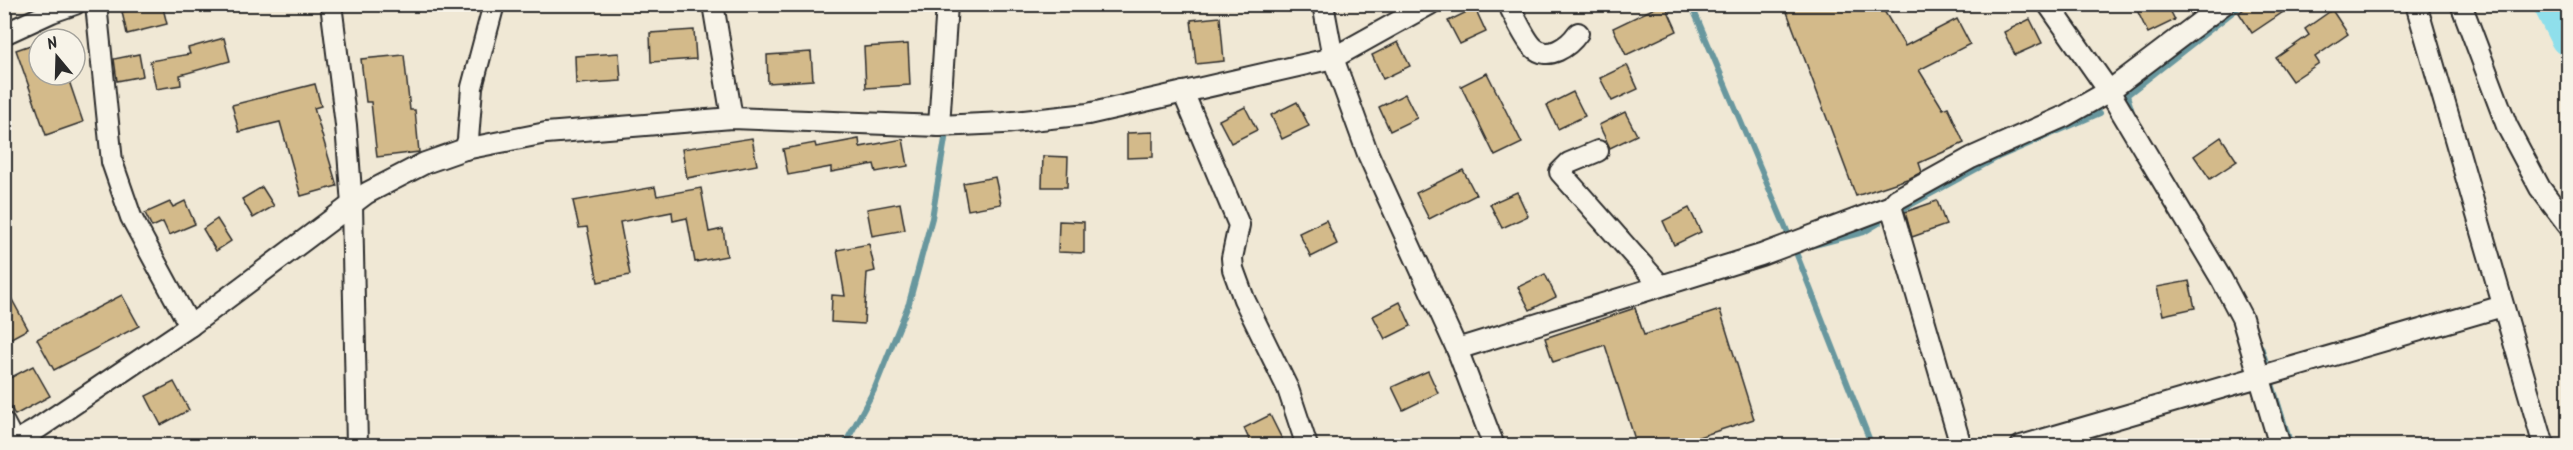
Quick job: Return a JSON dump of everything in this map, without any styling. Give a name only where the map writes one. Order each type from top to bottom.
[{"type":"street","points":[[4,34],[75,4]]},
{"type":"street","points":[[96,4],[112,162],[131,217],[190,326]]},
{"type":"street","points":[[331,4],[346,125],[352,205],[357,446]]},
{"type":"street","points":[[465,149],[468,140],[472,87],[494,4]]},
{"type":"street","points":[[712,4],[732,118]]},
{"type":"street","points":[[939,126],[947,4]]},
{"type":"street","points":[[1323,4],[1333,58],[1368,154],[1457,349],[1494,446]]},
{"type":"street","points":[[4,423],[13,444],[190,326],[367,193],[425,164],[465,149],[546,133],[732,118],[939,126],[1004,123],[1088,114],[1333,58],[1430,4]]},
{"type":"street","points":[[1508,4],[1533,48],[1552,52],[1567,46],[1578,33]]},
{"type":"street","points":[[2048,4],[2109,91],[2222,280],[2242,318],[2280,446]]},
{"type":"street","points":[[1457,349],[1792,244],[1890,206],[1897,199],[1971,158],[2065,116],[2109,91],[2224,4]]},
{"type":"street","points":[[2416,4],[2544,446]]},
{"type":"street","points":[[2460,4],[2507,126],[2540,188],[2568,225]]},
{"type":"street","points":[[1183,92],[1239,225],[1232,258],[1233,269],[1244,299],[1288,389],[1307,446]]},
{"type":"street","points":[[1598,151],[1569,163],[1560,172],[1660,285]]},
{"type":"street","points":[[1890,206],[1961,446]]},
{"type":"street","points":[[2021,446],[2503,306]]},
{"type":"building","points":[[162,4],[167,24],[127,34],[122,12]]},
{"type":"building","points":[[1663,4],[1677,31],[1626,55],[1613,28]]},
{"type":"building","points":[[1784,4],[1880,4],[1905,46],[1957,19],[1970,44],[1919,70],[1943,109],[1948,107],[1964,143],[1919,163],[1922,172],[1910,178],[1856,196]]},
{"type":"building","points":[[2134,4],[2167,4],[2175,20],[2148,33]]},
{"type":"building","points":[[2250,4],[2295,4],[2252,33],[2239,13]]},
{"type":"building","points":[[1475,8],[1486,32],[1460,44],[1448,21]]},
{"type":"building","points":[[2332,10],[2348,34],[2315,57],[2319,63],[2292,81],[2276,58],[2309,35],[2305,29]]},
{"type":"building","points":[[1220,17],[1224,61],[1196,64],[1191,20]]},
{"type":"building","points":[[2030,19],[2042,43],[2015,55],[2004,32]]},
{"type":"building","points":[[694,30],[696,59],[651,62],[650,33]]},
{"type":"building","points":[[224,38],[230,61],[180,75],[181,85],[156,89],[150,61],[190,54],[188,48]]},
{"type":"building","points":[[1398,42],[1410,66],[1383,79],[1372,55]]},
{"type":"building","points":[[908,44],[910,85],[866,88],[864,47]]},
{"type":"building","points":[[27,46],[27,81],[16,50]]},
{"type":"building","points":[[811,52],[813,80],[768,83],[767,55]]},
{"type":"building","points":[[619,53],[621,81],[576,84],[575,56]]},
{"type":"building","points":[[139,54],[143,76],[117,81],[114,59]]},
{"type":"building","points":[[404,55],[410,110],[415,110],[419,152],[377,157],[371,102],[366,102],[361,59]]},
{"type":"building","points":[[1627,65],[1638,89],[1612,101],[1600,78]]},
{"type":"building","points":[[1487,73],[1522,143],[1495,156],[1461,86]]},
{"type":"building","points":[[315,84],[321,106],[314,108],[337,186],[301,196],[280,122],[239,132],[232,105]]},
{"type":"building","points":[[29,87],[71,87],[83,122],[46,135]]},
{"type":"building","points":[[1573,92],[1585,116],[1558,129],[1547,105]]},
{"type":"building","points":[[1405,94],[1417,118],[1390,131],[1379,107]]},
{"type":"building","points":[[1297,102],[1309,126],[1282,139],[1271,115]]},
{"type":"building","points":[[1245,107],[1257,130],[1231,143],[1219,120]]},
{"type":"building","points":[[1625,112],[1637,135],[1610,148],[1599,125]]},
{"type":"building","points":[[1153,132],[1153,157],[1127,158],[1127,133]]},
{"type":"building","points":[[2221,137],[2237,161],[2210,179],[2194,156]]},
{"type":"building","points":[[752,138],[757,165],[687,178],[682,149]]},
{"type":"building","points":[[859,139],[860,147],[903,139],[908,166],[876,172],[874,164],[831,172],[831,167],[788,175],[783,149],[815,143],[816,147]]},
{"type":"building","points":[[1043,156],[1068,157],[1067,187],[1042,187]]},
{"type":"building","points":[[1463,170],[1476,195],[1429,219],[1416,193]]},
{"type":"building","points":[[995,177],[1001,204],[968,210],[963,183]]},
{"type":"building","points":[[262,187],[274,206],[253,218],[242,199]]},
{"type":"building","points":[[655,187],[657,196],[701,188],[709,232],[723,229],[727,256],[695,262],[687,218],[673,221],[672,212],[620,222],[630,275],[598,282],[587,227],[579,228],[573,201]]},
{"type":"building","points":[[1517,192],[1528,216],[1502,228],[1490,204]]},
{"type":"building","points":[[185,201],[195,224],[169,235],[163,222],[152,227],[145,213],[170,202],[173,207]]},
{"type":"building","points":[[1937,201],[1946,225],[1912,237],[1905,212]]},
{"type":"building","points":[[900,203],[905,230],[872,236],[867,209]]},
{"type":"building","points":[[1689,208],[1701,232],[1674,245],[1663,221]]},
{"type":"building","points":[[217,219],[231,241],[216,251],[203,229]]},
{"type":"building","points":[[1326,220],[1337,244],[1311,257],[1299,233]]},
{"type":"building","points":[[1059,221],[1084,222],[1084,253],[1058,252]]},
{"type":"building","points":[[869,244],[875,271],[867,273],[864,324],[831,322],[832,295],[845,296],[837,250]]},
{"type":"building","points":[[1545,274],[1556,297],[1530,310],[1518,287]]},
{"type":"building","points":[[2189,281],[2195,308],[2163,315],[2157,287]]},
{"type":"building","points":[[4,285],[28,329],[4,342]]},
{"type":"building","points":[[122,295],[139,326],[54,370],[37,339]]},
{"type":"building","points":[[1400,302],[1411,326],[1385,339],[1373,316]]},
{"type":"building","points":[[1635,308],[1644,335],[1720,310],[1754,419],[1671,446],[1637,446],[1605,345],[1553,362],[1545,338]]},
{"type":"building","points":[[33,366],[50,396],[15,415],[4,395],[4,381]]},
{"type":"building","points":[[1428,371],[1438,393],[1403,410],[1392,387]]},
{"type":"building","points":[[174,382],[189,410],[161,425],[146,396]]},
{"type":"building","points":[[1270,415],[1282,439],[1268,446],[1252,446],[1244,428]]},
{"type":"waterway","points":[[1691,4],[1795,250],[1872,446]]},
{"type":"waterway","points":[[2132,112],[2127,95],[2243,4]]},
{"type":"waterway","points":[[2551,4],[2568,38]]},
{"type":"waterway","points":[[1901,210],[1998,157],[2100,113]]},
{"type":"waterway","points":[[844,446],[874,390],[909,303],[932,218],[946,133]]},
{"type":"waterway","points":[[1810,246],[1864,232],[1879,223]]},
{"type":"waterway","points":[[2261,347],[2267,366]]},
{"type":"waterway","points":[[2272,384],[2291,446]]}]
